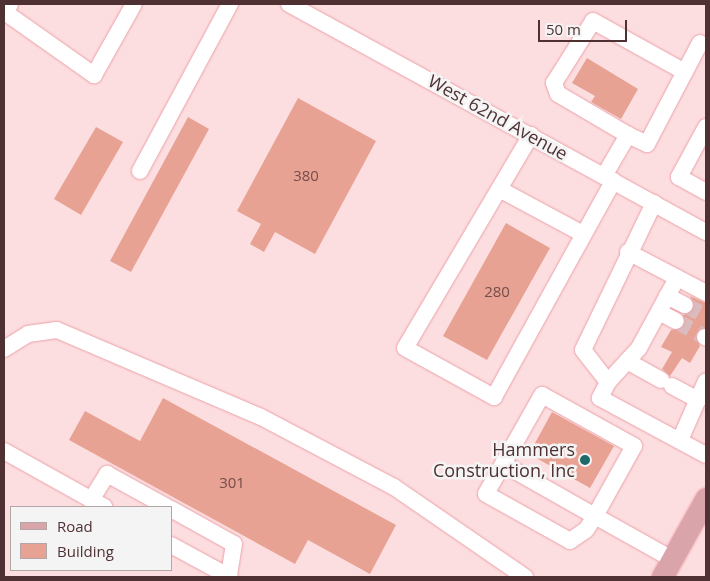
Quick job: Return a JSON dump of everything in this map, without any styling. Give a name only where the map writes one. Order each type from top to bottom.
[{"type":"main road","points":[[667,568],[706,498]]},
{"type":"street","points":[[10,4],[6,13],[94,75],[134,4]]},
{"type":"street","points":[[140,171],[230,4]]},
{"type":"street","name":"West 62nd Avenue","points":[[289,4],[317,10],[532,135],[654,203],[705,229]]},
{"type":"street","points":[[684,72],[593,21],[554,83],[558,94],[647,144],[700,43]]},
{"type":"street","points":[[706,128],[678,176],[706,190]]},
{"type":"street","points":[[532,135],[501,190],[405,348],[494,397],[583,234],[628,135]]},
{"type":"street","points":[[501,190],[583,234]]},
{"type":"street","points":[[608,382],[583,350],[628,252],[654,203]]},
{"type":"street","points":[[628,252],[706,293]]},
{"type":"street","points":[[677,278],[639,348],[608,382],[600,398],[706,455]]},
{"type":"street","points":[[667,296],[685,305]]},
{"type":"street","points":[[659,312],[676,321]]},
{"type":"street","points":[[4,349],[28,334],[57,330],[261,417],[394,487],[525,577]]},
{"type":"street","points":[[627,361],[698,400]]},
{"type":"street","points":[[680,440],[706,381]]},
{"type":"street","points":[[542,395],[634,446],[586,530],[570,542],[486,494],[503,464],[542,395]]},
{"type":"street","points":[[4,451],[98,504],[107,474],[166,506]]},
{"type":"street","points":[[503,464],[595,516],[667,568]]},
{"type":"street","points":[[172,510],[234,544],[229,577],[172,546]]},
{"type":"building","points":[[587,58],[638,89],[621,119],[591,102],[595,96],[572,83]]},
{"type":"building","points":[[298,98],[376,141],[315,254],[275,232],[264,252],[250,244],[261,224],[237,211]]},
{"type":"building","points":[[188,117],[209,129],[131,272],[110,261]]},
{"type":"building","points":[[96,127],[123,142],[81,215],[54,199]]},
{"type":"building","points":[[506,223],[550,248],[487,360],[443,336]]},
{"type":"building","points":[[690,296],[706,303],[706,327],[696,334],[700,346],[690,363],[682,358],[670,376],[662,369],[672,352],[661,347],[671,330],[685,326],[683,315],[691,313],[695,305]]},
{"type":"building","points":[[163,398],[396,525],[370,574],[308,540],[295,564],[69,440],[85,411],[140,441]]},
{"type":"building","points":[[552,412],[614,446],[590,488],[529,454]]},
{"type":"tunnel","points":[[685,305],[706,316]]},
{"type":"tunnel","points":[[676,321],[705,337]]},
{"type":"place","name":"Hammers Construction, Inc","points":[[585,460]]}]
